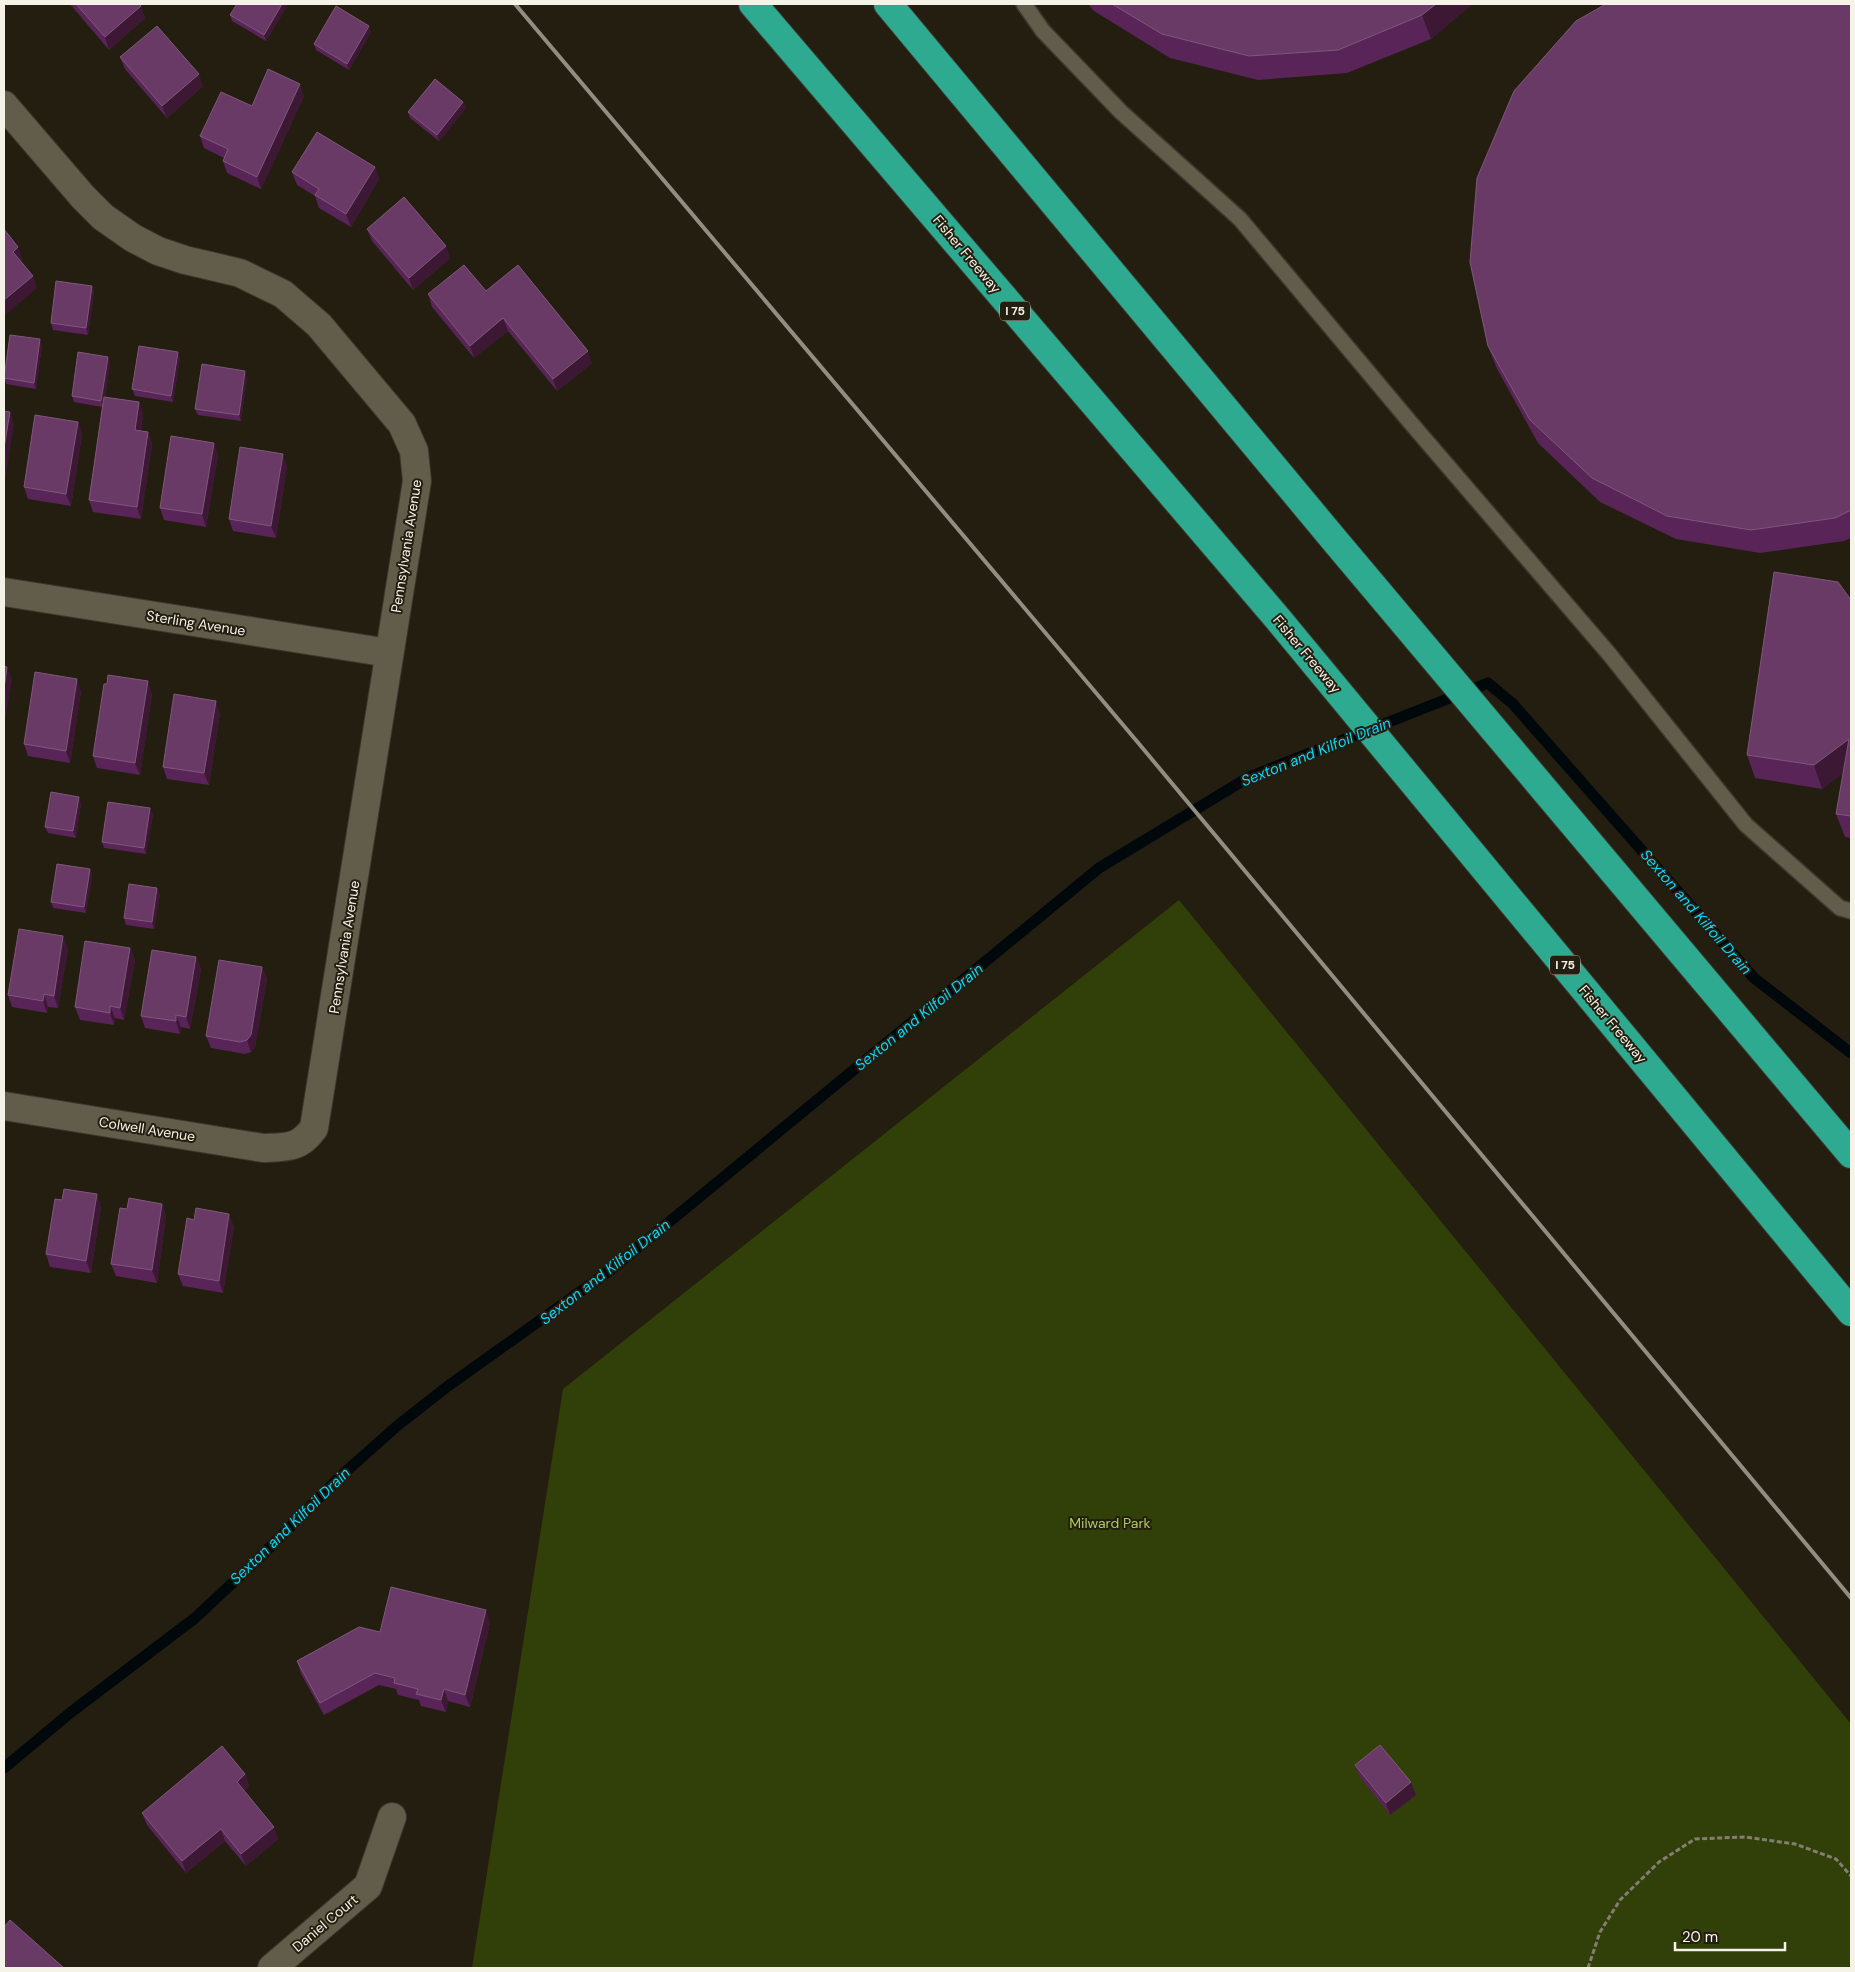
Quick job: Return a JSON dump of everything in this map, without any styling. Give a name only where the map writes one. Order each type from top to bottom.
[{"type":"highway","name":"Fisher Freeway","points":[[753,4],[1278,619],[1851,1312]]},
{"type":"highway","points":[[888,4],[1336,542],[1851,1154]]},
{"type":"street","name":"Pennsylvania Avenue","points":[[4,105],[83,197],[103,217],[133,238],[158,251],[185,260],[240,273],[283,294],[319,325],[402,424],[414,451],[418,481],[389,653],[318,1116],[314,1128],[307,1138],[290,1147]]},
{"type":"street","name":"Sterling Avenue","points":[[4,592],[389,653]]},
{"type":"street","name":"Colwell Avenue","points":[[4,1106],[263,1148],[290,1147]]},
{"type":"street","name":"Daniel Court","points":[[272,1968],[368,1886],[392,1817]]},
{"type":"lane","points":[[1024,4],[1043,31],[1121,112],[1240,219],[1423,437],[1610,654],[1746,825],[1840,908],[1851,911]]},
{"type":"path","points":[[1588,1968],[1600,1932],[1620,1900],[1659,1862],[1695,1839],[1745,1837],[1796,1844],[1836,1860],[1851,1876]]},
{"type":"green space","name":"Milward Park","points":[[1179,900],[1851,1724],[1851,1968],[472,1968],[563,1389]]},
{"type":"building","points":[[76,4],[139,4],[141,6],[105,37]]},
{"type":"building","points":[[237,4],[282,4],[264,35],[230,15]]},
{"type":"building","points":[[1112,4],[1436,4],[1422,15],[1338,50],[1249,56],[1162,34]]},
{"type":"building","points":[[1606,4],[1851,4],[1851,510],[1835,518],[1751,530],[1667,516],[1592,478],[1530,420],[1488,346],[1470,262],[1477,178],[1514,91],[1576,21]]},
{"type":"building","points":[[336,6],[369,26],[347,64],[314,44]]},
{"type":"building","points":[[157,26],[199,74],[162,106],[120,57]]},
{"type":"building","points":[[268,69],[300,84],[257,177],[223,161],[228,149],[200,136],[221,92],[252,106]]},
{"type":"building","points":[[435,79],[463,102],[437,135],[408,112]]},
{"type":"building","points":[[317,132],[375,167],[346,214],[315,195],[319,189],[292,172]]},
{"type":"building","points":[[404,197],[446,246],[409,278],[367,229]]},
{"type":"building","points":[[4,229],[18,247],[13,252],[33,276],[4,300]]},
{"type":"building","points":[[464,265],[486,291],[518,265],[588,351],[553,379],[503,318],[470,346],[428,294]]},
{"type":"building","points":[[56,281],[92,286],[86,328],[51,323]]},
{"type":"building","points":[[10,335],[40,339],[34,383],[4,378]]},
{"type":"building","points":[[139,346],[178,352],[171,396],[132,389]]},
{"type":"building","points":[[78,352],[108,357],[101,401],[72,396]]},
{"type":"building","points":[[202,364],[245,371],[239,415],[195,409]]},
{"type":"building","points":[[104,397],[139,402],[135,430],[148,432],[137,507],[89,500]]},
{"type":"building","points":[[4,411],[10,412],[4,448]]},
{"type":"building","points":[[35,415],[78,422],[66,494],[24,487]]},
{"type":"building","points":[[171,436],[214,443],[202,514],[160,508]]},
{"type":"building","points":[[240,447],[283,454],[271,526],[229,519]]},
{"type":"building","points":[[1774,572],[1838,582],[1851,600],[1851,816],[1836,814],[1849,739],[1814,765],[1747,755]]},
{"type":"building","points":[[4,666],[7,667],[4,689]]},
{"type":"building","points":[[35,672],[77,679],[66,751],[24,744]]},
{"type":"building","points":[[108,675],[148,681],[135,763],[93,756],[104,684],[107,684]]},
{"type":"building","points":[[174,694],[216,701],[204,773],[163,767]]},
{"type":"building","points":[[51,792],[79,797],[73,831],[45,827]]},
{"type":"building","points":[[108,802],[150,808],[144,848],[102,842]]},
{"type":"building","points":[[57,864],[90,869],[84,907],[51,902]]},
{"type":"building","points":[[129,884],[157,888],[152,922],[124,918]]},
{"type":"building","points":[[19,929],[63,936],[54,996],[44,994],[43,1001],[8,995]]},
{"type":"building","points":[[85,941],[130,948],[120,1008],[110,1006],[110,1013],[75,1007]]},
{"type":"building","points":[[152,950],[196,957],[186,1017],[176,1015],[176,1021],[141,1016]]},
{"type":"building","points":[[219,960],[262,967],[251,1035],[247,1040],[240,1042],[206,1036]]},
{"type":"building","points":[[64,1189],[97,1194],[86,1261],[46,1254],[55,1199],[62,1200]]},
{"type":"building","points":[[129,1198],[162,1204],[152,1270],[111,1264],[120,1208],[127,1209]]},
{"type":"building","points":[[196,1208],[229,1214],[219,1281],[178,1274],[187,1218],[194,1220]]},
{"type":"building","points":[[391,1587],[486,1610],[465,1695],[444,1689],[441,1700],[416,1694],[418,1689],[394,1683],[395,1678],[375,1673],[320,1703],[297,1661],[359,1627],[380,1632]]},
{"type":"building","points":[[1380,1745],[1411,1782],[1386,1803],[1355,1765]]},
{"type":"building","points":[[222,1746],[245,1774],[237,1782],[274,1827],[241,1854],[221,1829],[182,1861],[142,1813]]},
{"type":"building","points":[[10,1920],[64,1968],[4,1968],[4,1927]]},
{"type":"waterway","name":"Sexton and Kilfoil Drain","points":[[4,1768],[70,1713],[195,1618],[256,1561],[343,1474],[397,1426],[448,1386],[612,1269],[1099,868],[1249,777],[1488,683],[1513,704],[1754,978],[1851,1053]]},
{"type":"railway","points":[[515,4],[1140,745],[1851,1598]]}]
